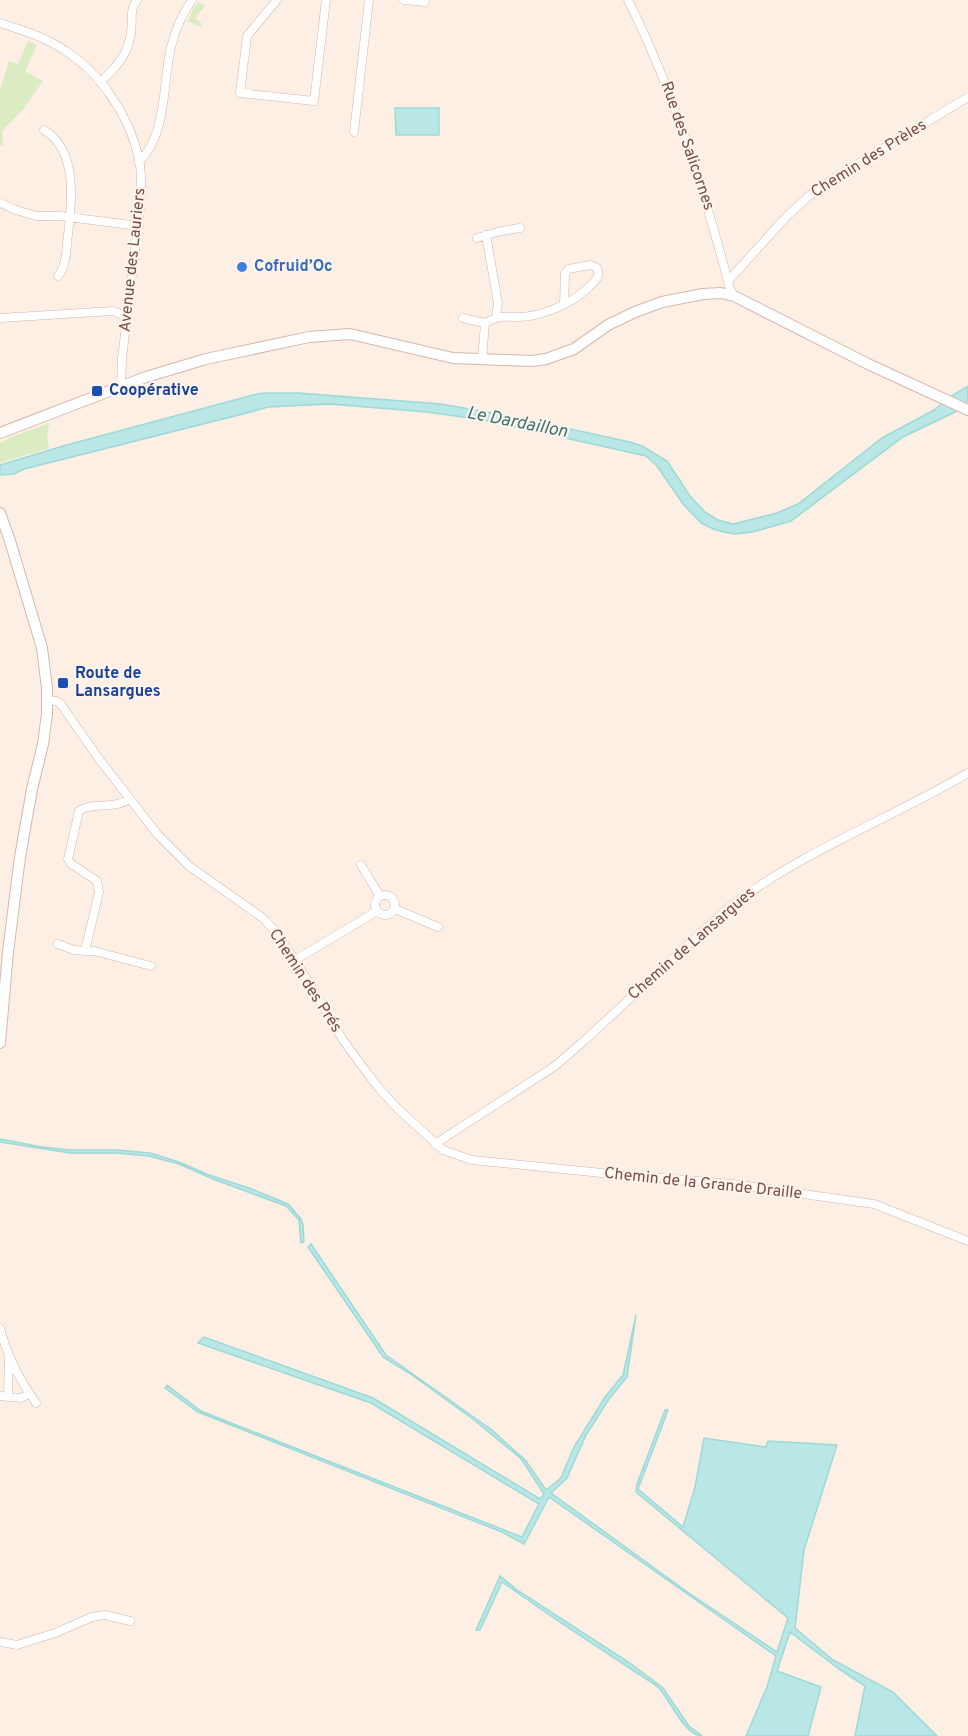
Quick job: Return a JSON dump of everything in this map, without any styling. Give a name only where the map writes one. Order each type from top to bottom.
[{"type":"street","points":[[100,82],[118,65],[126,51],[132,29],[132,6],[136,0]]},
{"type":"street","points":[[139,162],[152,145],[159,122],[170,48],[180,21],[192,0]]},
{"type":"street","points":[[277,0],[247,36],[240,93],[314,101],[326,0]]},
{"type":"street","points":[[354,132],[369,0]]},
{"type":"street","points":[[404,0],[425,2]]},
{"type":"street","name":"Rue des Salicornes","points":[[628,0],[656,60],[674,106],[708,206],[734,296]]},
{"type":"street","name":"Avenue des Lauriers","points":[[0,23],[32,34],[64,50],[81,62],[115,102],[136,149],[141,177],[139,226],[122,359],[121,387]]},
{"type":"street","name":"Chemin des Prèles","points":[[728,281],[787,216],[814,192],[968,97]]},
{"type":"street","points":[[44,130],[56,138],[65,158],[72,196],[64,264],[58,276]]},
{"type":"street","points":[[136,149],[152,145]]},
{"type":"street","points":[[0,203],[36,216],[70,217],[139,226]]},
{"type":"street","points":[[477,238],[520,228]]},
{"type":"street","points":[[486,235],[498,303],[496,317]]},
{"type":"street","points":[[463,318],[485,323],[505,315],[516,317],[550,310],[564,304],[592,285],[598,277],[597,268],[591,265],[568,269],[564,304]]},
{"type":"street","points":[[0,434],[146,377],[206,358],[309,337],[350,334],[453,358],[532,361],[546,359],[574,349],[608,325],[662,302],[721,293],[734,296],[868,364],[967,409]]},
{"type":"street","points":[[0,318],[108,311],[128,317]]},
{"type":"street","points":[[482,360],[485,323]]},
{"type":"street","points":[[0,513],[42,648],[47,700],[43,744],[32,789],[19,869],[8,952],[0,1043]]},
{"type":"street","name":"Chemin des Prés","points":[[47,700],[60,703],[85,741],[158,835],[189,866],[263,918],[274,930],[359,1062],[378,1087],[435,1144]]},
{"type":"street","name":"Chemin de Lansargues","points":[[435,1144],[563,1060],[745,895],[785,869],[918,802],[968,773]]},
{"type":"street","points":[[85,951],[99,887],[97,881],[70,863],[68,859],[77,814],[85,807],[116,805],[129,799]]},
{"type":"street","points":[[361,865],[380,897]]},
{"type":"street","points":[[386,895],[392,897],[396,903],[395,909],[388,915],[382,915],[377,911],[375,905],[380,897],[386,895]]},
{"type":"street","points":[[395,909],[438,927]]},
{"type":"street","points":[[295,960],[377,911]]},
{"type":"street","points":[[58,944],[74,950],[94,951],[151,966]]},
{"type":"street","name":"Chemin de la Grande Draille","points":[[435,1144],[443,1150],[471,1160],[733,1184],[874,1204],[968,1241]]},
{"type":"street","points":[[0,1328],[9,1354],[36,1403]]},
{"type":"street","points":[[9,1354],[4,1396],[21,1398],[29,1394]]},
{"type":"street","points":[[0,1642],[17,1645],[55,1633],[93,1617],[105,1615],[130,1621]]},
{"type":"green space","points":[[199,2],[205,6],[195,18],[202,24],[201,27],[188,21]]},
{"type":"green space","points":[[28,41],[37,45],[25,71],[43,81],[24,108],[2,131],[3,146],[0,146],[0,90],[9,61],[18,64]]},
{"type":"green space","points":[[49,423],[47,439],[49,448],[0,463],[0,443]]},
{"type":"water","points":[[395,108],[439,108],[439,135],[396,135]]},
{"type":"water","name":"Le Dardaillon","points":[[968,386],[968,401],[955,412],[903,437],[791,521],[753,532],[735,534],[713,529],[701,523],[683,504],[657,466],[646,456],[484,420],[427,412],[329,404],[268,407],[24,469],[14,474],[0,475],[0,465],[63,446],[253,395],[298,393],[441,404],[515,417],[630,442],[642,446],[667,461],[690,496],[705,512],[718,520],[733,524],[777,513],[798,504],[882,438],[934,410]]},
{"type":"water","points":[[0,1139],[70,1150],[150,1153],[179,1162],[288,1204],[301,1219],[304,1242],[301,1243],[299,1220],[286,1206],[179,1164],[149,1156],[70,1153],[0,1142]]},
{"type":"water","points":[[311,1244],[386,1355],[492,1430],[526,1461],[546,1490],[561,1478],[574,1447],[605,1397],[623,1375],[636,1315],[627,1377],[609,1399],[586,1435],[567,1478],[551,1493],[686,1591],[777,1652],[788,1618],[636,1492],[637,1484],[665,1410],[668,1410],[638,1489],[683,1527],[695,1487],[704,1438],[766,1447],[768,1441],[837,1445],[804,1550],[795,1628],[833,1660],[893,1692],[937,1736],[855,1736],[865,1686],[790,1632],[777,1671],[821,1687],[808,1736],[746,1736],[767,1687],[776,1656],[549,1497],[524,1544],[502,1532],[198,1412],[165,1388],[167,1385],[201,1411],[522,1537],[539,1504],[371,1403],[198,1343],[204,1337],[373,1398],[540,1499],[544,1494],[518,1456],[474,1420],[383,1357],[308,1247]]},
{"type":"water","points":[[500,1576],[517,1590],[630,1663],[663,1688],[689,1726],[702,1736],[689,1730],[657,1686],[502,1582],[480,1630],[476,1630]]},
{"type":"place","name":"Cofruid’Oc","points":[[242,267]]},
{"type":"place","name":"Coopérative","points":[[97,391]]},
{"type":"place","name":"Route de Lansargues","points":[[63,683]]}]
